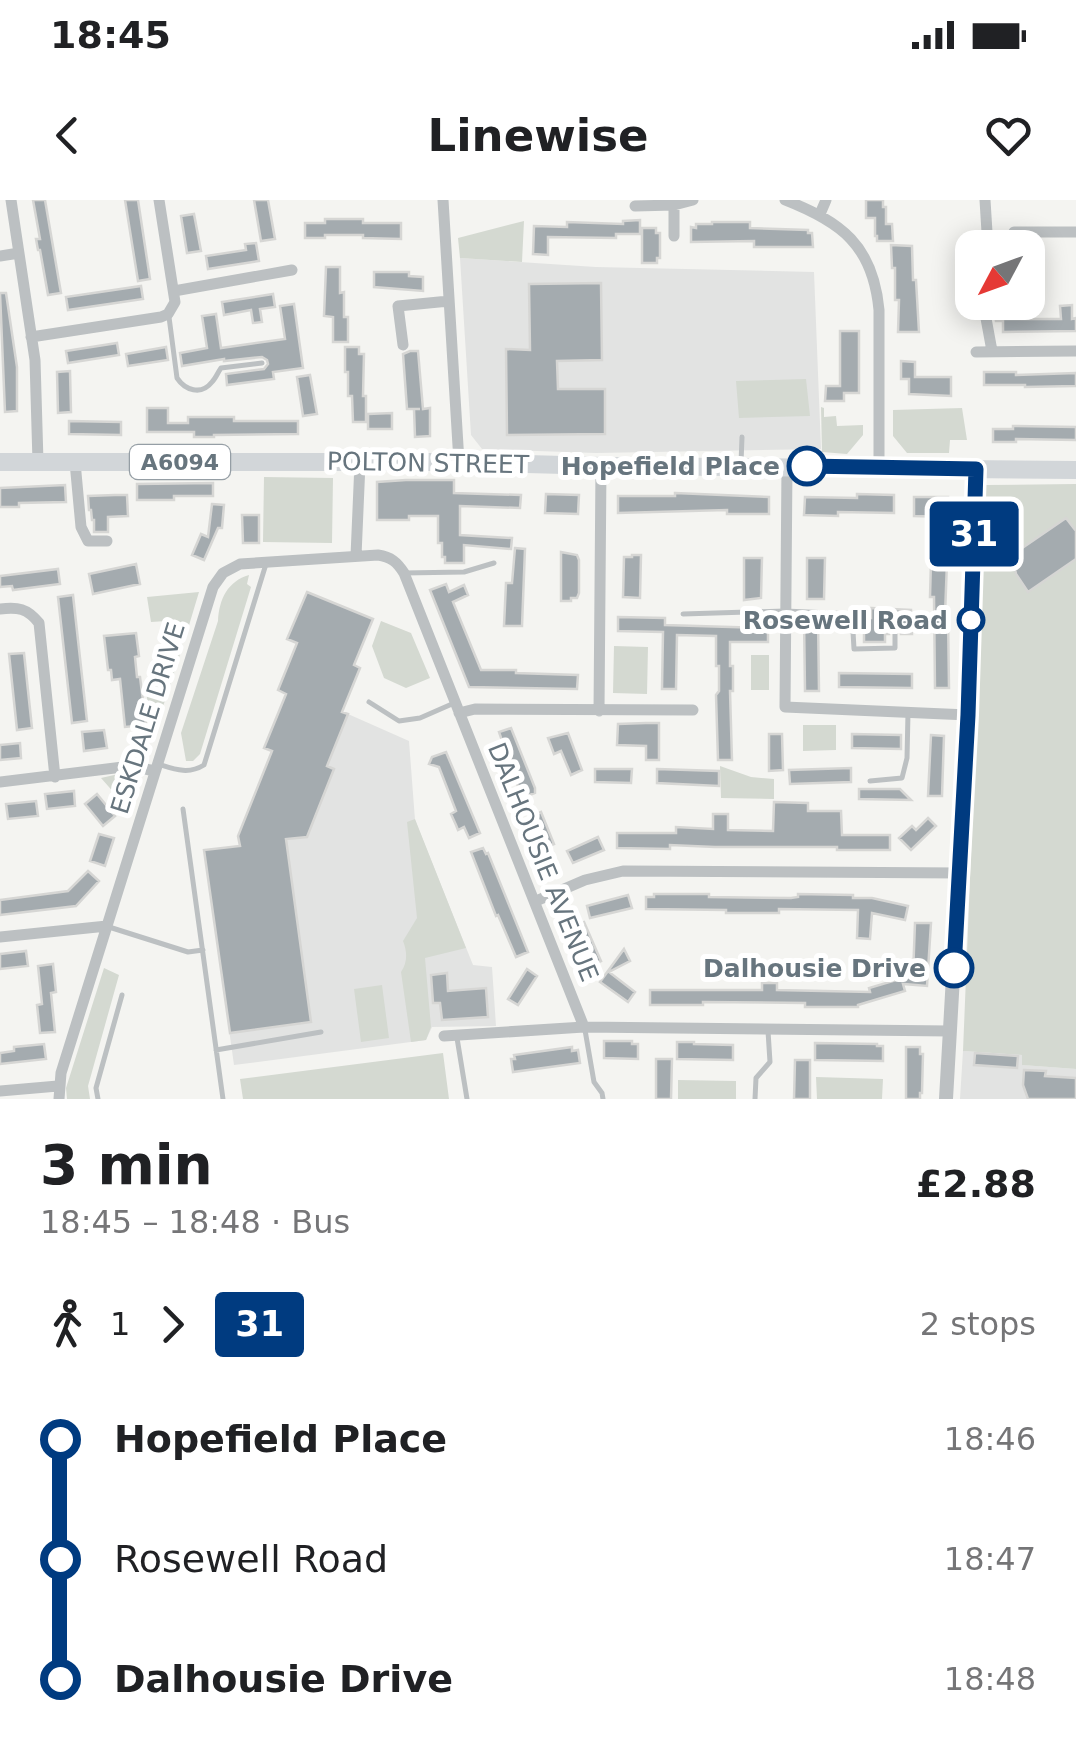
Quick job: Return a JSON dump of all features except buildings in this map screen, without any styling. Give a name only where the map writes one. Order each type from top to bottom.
[{"type":"main road","name":"POLTON STREET","points":[[0,462],[459,462],[976,469]]},
{"type":"main road","name":"A6094","points":[[976,469],[1076,470]]},
{"type":"street","points":[[11,200],[35,360],[38,462]]},
{"type":"street","points":[[31,337],[168,314],[175,302],[159,200]]},
{"type":"street","points":[[443,200],[459,462]]},
{"type":"street","points":[[635,206],[674,205],[693,200]]},
{"type":"street","points":[[784,200],[836,225],[854,243],[872,272],[877,289],[879,467]]},
{"type":"street","points":[[820,214],[826,200]]},
{"type":"street","points":[[985,200],[987,230]]},
{"type":"street","points":[[674,205],[674,236]]},
{"type":"street","points":[[1045,232],[1076,232]]},
{"type":"street","points":[[0,256],[19,254]]},
{"type":"street","points":[[174,291],[292,270]]},
{"type":"street","points":[[403,346],[398,306],[449,300]]},
{"type":"street","points":[[987,320],[992,352]]},
{"type":"street","points":[[976,352],[1076,351]]},
{"type":"street","points":[[74,462],[81,527],[88,541],[107,541]]},
{"type":"street","points":[[356,556],[360,462]]},
{"type":"street","points":[[600,710],[601,466]]},
{"type":"street","points":[[787,466],[786,707],[968,715]]},
{"type":"street","points":[[946,1099],[968,715],[976,469]]},
{"type":"street","name":"ESKDALE DRIVE","points":[[58,1092],[106,926],[216,580],[240,564],[356,556],[386,556],[404,573]]},
{"type":"street","name":"DALHOUSIE AVENUE","points":[[404,573],[584,1027]]},
{"type":"street","points":[[0,609],[16,607],[29,611],[38,623],[54,777]]},
{"type":"street","points":[[457,708],[692,710]]},
{"type":"street","points":[[0,782],[131,766],[156,767]]},
{"type":"street","points":[[536,902],[585,880],[623,871],[960,873]]},
{"type":"street","points":[[0,938],[106,926]]},
{"type":"street","points":[[450,1035],[584,1027],[950,1031]]},
{"type":"street","points":[[0,1090],[58,1092]]},
{"type":"lane","points":[[168,314],[177,378],[191,390],[212,383],[221,368],[262,363]]},
{"type":"lane","points":[[740,466],[742,438]]},
{"type":"lane","points":[[156,767],[191,770],[204,765],[267,561]]},
{"type":"lane","points":[[404,573],[464,572],[494,563]]},
{"type":"lane","points":[[683,614],[852,614],[854,649],[895,648],[894,617]]},
{"type":"lane","points":[[369,702],[399,721],[457,708]]},
{"type":"lane","points":[[870,781],[902,778],[907,758],[908,713]]},
{"type":"lane","points":[[184,809],[223,1099]]},
{"type":"lane","points":[[106,926],[188,952],[202,950]]},
{"type":"lane","points":[[98,1099],[96,1088],[122,995]]},
{"type":"lane","points":[[584,1027],[594,1082],[603,1099]]},
{"type":"lane","points":[[755,1099],[756,1078],[770,1062],[768,1030]]},
{"type":"lane","points":[[216,1050],[321,1032]]},
{"type":"lane","points":[[450,1035],[467,1099]]},
{"type":"shaded area","points":[[524,221],[522,262],[460,258],[458,238]]},
{"type":"shaded area","points":[[460,258],[596,267],[814,272],[821,449],[596,453],[482,449],[471,435]]},
{"type":"shaded area","points":[[806,379],[810,416],[739,418],[736,381]]},
{"type":"shaded area","points":[[821,407],[824,417],[836,416],[837,426],[863,425],[863,435],[847,454],[822,452]]},
{"type":"shaded area","points":[[962,408],[967,440],[950,440],[949,453],[907,453],[893,436],[893,410]]},
{"type":"shaded area","points":[[264,477],[333,478],[332,543],[263,542]]},
{"type":"shaded area","points":[[1076,484],[1076,1069],[1022,1065],[1022,1055],[963,1051],[986,485]]},
{"type":"shaded area","points":[[249,575],[247,584],[251,587],[200,754],[193,761],[186,761],[181,733],[220,605],[230,586]]},
{"type":"shaded area","points":[[199,592],[187,632],[168,630],[166,621],[151,622],[147,597]]},
{"type":"shaded area","points":[[381,621],[411,633],[430,678],[406,688],[384,678],[372,646]]},
{"type":"shaded area","points":[[179,643],[183,645],[154,728],[145,684],[165,682],[164,672],[172,671]]},
{"type":"shaded area","points":[[614,646],[648,647],[647,694],[613,693]]},
{"type":"shaded area","points":[[751,655],[769,655],[769,690],[751,690]]},
{"type":"shaded area","points":[[348,714],[409,741],[415,820],[473,965],[492,967],[496,1026],[432,1027],[426,1040],[234,1065],[204,850],[307,836],[334,770],[327,766]]},
{"type":"shaded area","points":[[803,725],[836,725],[836,750],[803,751]]},
{"type":"shaded area","points":[[720,766],[751,777],[774,779],[774,799],[721,798]]},
{"type":"shaded area","points":[[123,773],[138,791],[131,812],[101,778]]},
{"type":"shaded area","points":[[415,819],[466,948],[425,958],[431,1027],[426,1040],[411,1042],[401,972],[406,956],[403,941],[417,918],[407,822]]},
{"type":"shaded area","points":[[104,968],[119,975],[88,1086],[90,1099],[67,1099],[66,1088]]},
{"type":"shaded area","points":[[382,985],[389,1038],[361,1042],[354,989]]},
{"type":"shaded area","points":[[963,1051],[1023,1055],[1023,1065],[1076,1069],[1076,1099],[960,1099]]},
{"type":"shaded area","points":[[443,1053],[449,1099],[243,1099],[240,1079]]},
{"type":"shaded area","points":[[816,1077],[883,1079],[882,1099],[817,1099]]},
{"type":"shaded area","points":[[678,1080],[736,1081],[736,1099],[678,1099]]},
{"type":"bus line","name":"31","points":[[807,466],[976,469],[954,968]]},
{"type":"place","name":"Hopefield Place","points":[[807,466]]},
{"type":"place","name":"Rosewell Road","points":[[971,620]]},
{"type":"place","name":"Dalhousie Drive","points":[[954,968]]}]
